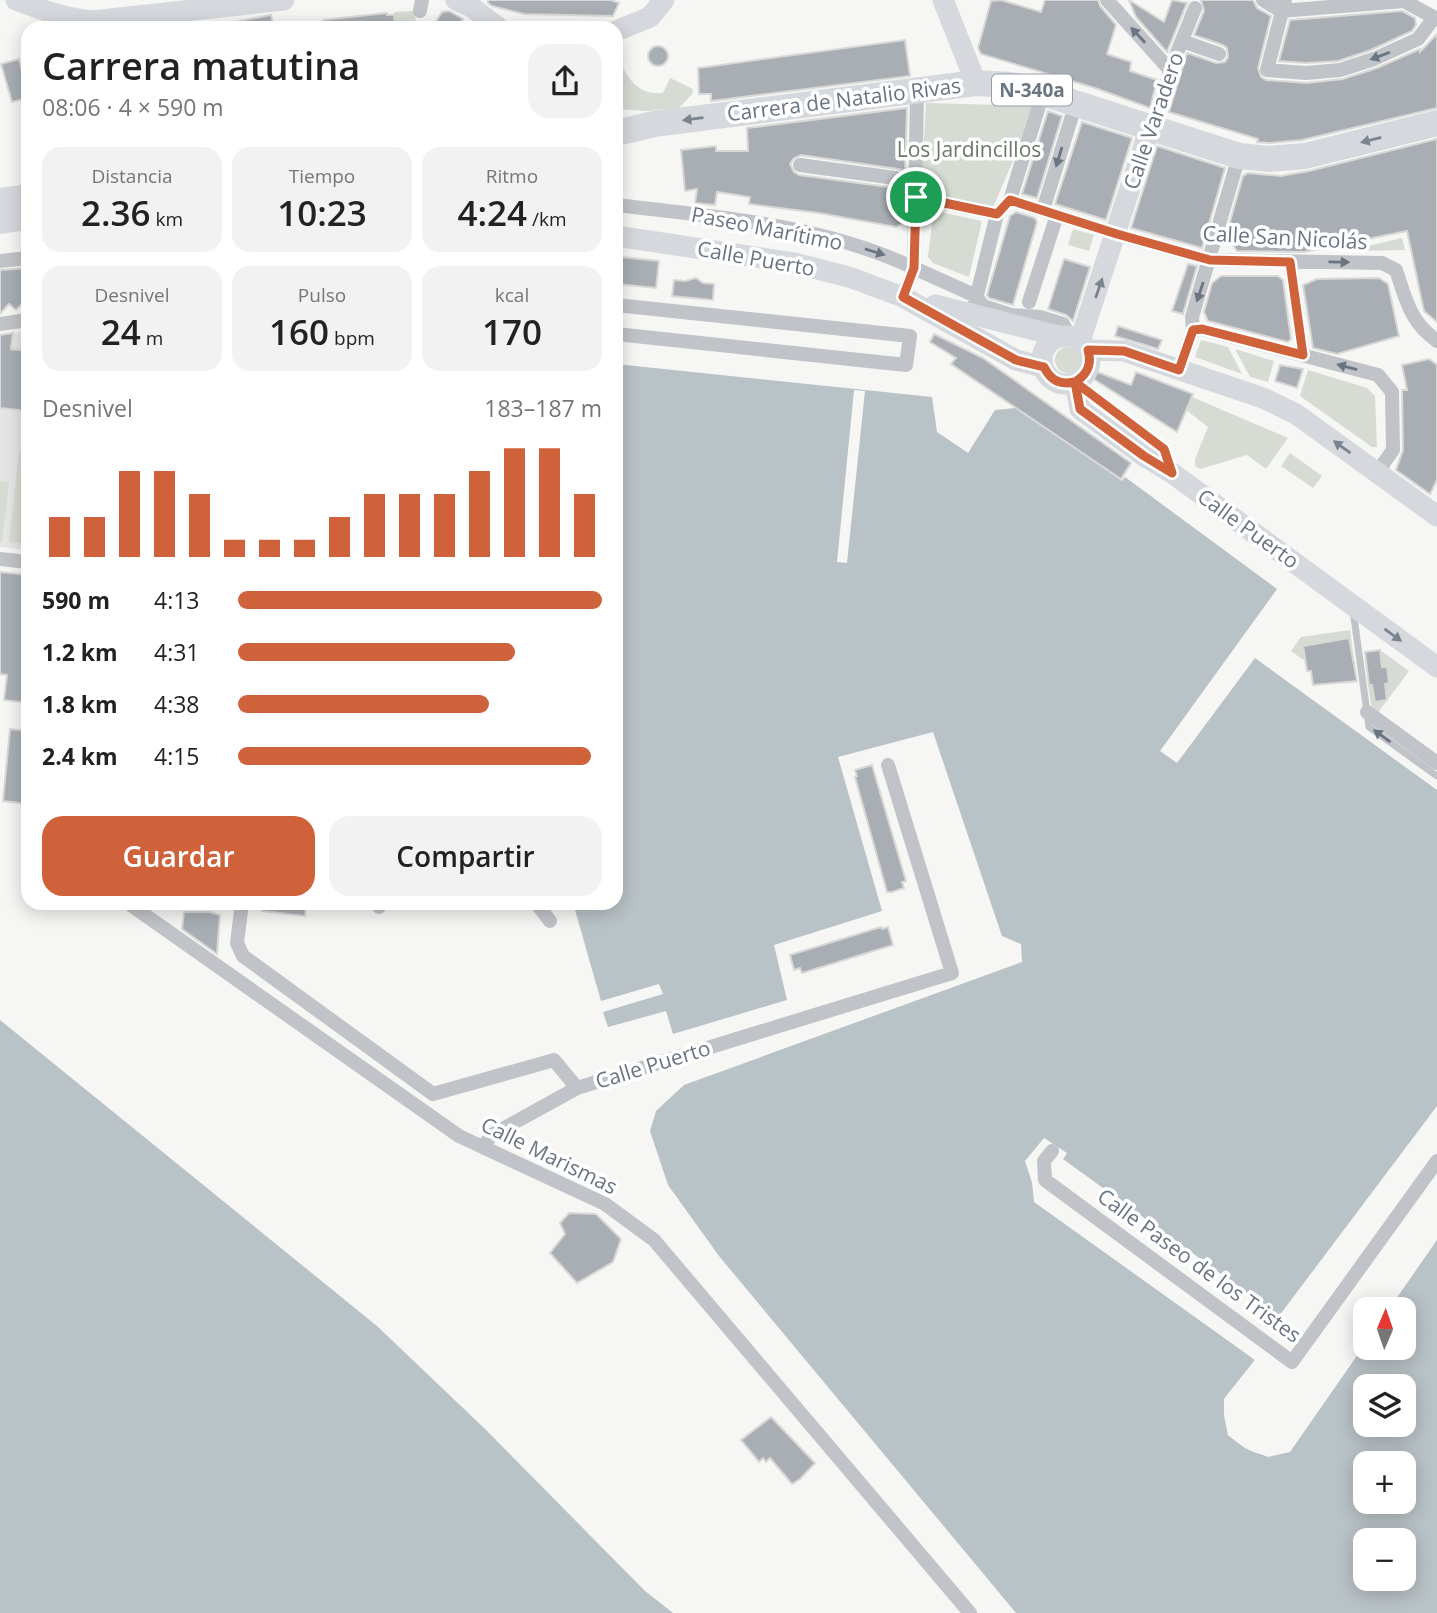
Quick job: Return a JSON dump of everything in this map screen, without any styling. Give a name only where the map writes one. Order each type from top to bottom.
[{"type":"highway","name":"Carrera de Natalio Rivas","points":[[623,131],[654,124],[976,83],[1011,85],[1043,93],[1239,156],[1269,159],[1305,156],[1437,123]]},
{"type":"highway","points":[[0,201],[21,198]]},
{"type":"highway","points":[[0,221],[21,218]]},
{"type":"street","points":[[16,0],[61,17],[92,21],[284,0]]},
{"type":"street","points":[[456,0],[470,6],[490,21]]},
{"type":"street","points":[[623,28],[650,17],[664,0]]},
{"type":"street","points":[[943,0],[976,83]]},
{"type":"street","points":[[1107,0],[1170,70]]},
{"type":"street","points":[[1263,0],[1283,5],[1404,1],[1436,19],[1418,39],[1374,59],[1340,70],[1306,73],[1267,70],[1283,5]]},
{"type":"street","name":"Calle Varadero","points":[[1075,341],[1117,234],[1150,127],[1158,115],[1170,70],[1195,3]]},
{"type":"street","points":[[1182,41],[1219,54]]},
{"type":"street","points":[[903,297],[914,268],[917,90]]},
{"type":"street","points":[[974,305],[997,214],[1010,200],[1043,93]]},
{"type":"street","points":[[1043,210],[1076,103]]},
{"type":"street","points":[[623,120],[654,124]]},
{"type":"street","points":[[1179,370],[1193,330],[1192,317],[1239,156]]},
{"type":"street","points":[[800,166],[917,181]]},
{"type":"street","points":[[916,197],[997,214]]},
{"type":"street","name":"Calle San Nicolás","points":[[1010,200],[1210,260],[1382,263],[1396,270],[1410,313],[1424,332],[1437,341]]},
{"type":"street","name":"Paseo Marítimo","points":[[623,206],[744,220],[819,234],[891,257],[974,305],[1075,341],[1124,351],[1263,398],[1296,414],[1437,516]]},
{"type":"street","points":[[1029,302],[1057,215]]},
{"type":"street","name":"Calle Puerto","points":[[623,237],[794,263],[849,277],[903,297],[1016,360],[1044,367]]},
{"type":"street","points":[[0,261],[21,259]]},
{"type":"street","points":[[1290,262],[1303,355]]},
{"type":"street","name":"Paseo Marítimo","points":[[903,297],[974,305]]},
{"type":"street","points":[[623,306],[909,336],[906,365],[623,335]]},
{"type":"street","points":[[0,324],[21,321]]},
{"type":"street","points":[[1193,330],[1202,329],[1378,375],[1392,392],[1393,450],[1382,464],[1382,476]]},
{"type":"street","points":[[1055,339],[1075,341],[1090,365],[1082,378],[1075,382],[1060,383],[1053,380],[1044,367],[1044,351],[1055,339]]},
{"type":"street","name":"Calle Puerto","points":[[1075,382],[1080,409],[1437,667]]},
{"type":"street","points":[[0,559],[21,561]]},
{"type":"street","points":[[1367,712],[1437,763]]},
{"type":"street","name":"Calle Puerto","points":[[241,910],[237,943],[243,956],[433,1094],[554,1060],[577,1088],[952,974],[888,765]]},
{"type":"street","name":"Calle Marismas","points":[[138,910],[459,1136],[605,1204],[654,1240],[970,1613]]},
{"type":"street","points":[[541,910],[550,921]]},
{"type":"street","points":[[484,1148],[490,1136],[577,1088]]},
{"type":"street","name":"Calle Paseo de los Tristes","points":[[1052,1151],[1044,1161],[1045,1180],[1292,1362],[1437,1161]]},
{"type":"lane","points":[[1352,605],[1369,727],[1437,776]]},
{"type":"shaded area","points":[[21,332],[21,549],[0,547],[0,335]]},
{"type":"shaded area","points":[[623,365],[932,397],[937,432],[968,453],[995,410],[1016,408],[1122,481],[1125,477],[1277,589],[1160,751],[1177,763],[1255,658],[1437,790],[1437,1106],[1279,1316],[1063,1159],[1067,1153],[1044,1138],[1025,1161],[1036,1195],[1255,1360],[1224,1399],[1228,1435],[1257,1453],[1271,1455],[1290,1451],[1354,1360],[1416,1360],[1416,1297],[1397,1297],[1437,1240],[1437,1613],[1016,1613],[719,1256],[668,1185],[650,1131],[656,1111],[684,1085],[1022,962],[1021,944],[1002,936],[933,732],[838,757],[882,911],[774,945],[787,1000],[673,1034],[666,1011],[608,1027],[603,1012],[663,994],[659,984],[601,1001],[575,910],[623,910]]},
{"type":"shaded area","points":[[0,1020],[377,1326],[485,1429],[645,1591],[673,1613],[0,1613]]},
{"type":"green space","points":[[415,11],[416,21],[395,21],[394,12]]},
{"type":"green space","points":[[623,67],[632,81],[645,91],[663,93],[670,78],[693,89],[692,94],[679,108],[647,111],[623,109]]},
{"type":"green space","name":"Los Jardincillos","points":[[926,103],[1036,106],[993,208],[921,193]]},
{"type":"green space","points":[[940,212],[982,221],[969,277],[933,263],[928,257],[933,215]]},
{"type":"green space","points":[[1073,229],[1094,235],[1089,251],[1068,245]]},
{"type":"green space","points":[[1402,238],[1405,250],[1355,251],[1355,249]]},
{"type":"green space","points":[[1201,340],[1228,347],[1242,374],[1195,357]]},
{"type":"green space","points":[[1068,347],[1077,351],[1081,360],[1077,369],[1068,373],[1059,369],[1055,360],[1059,351]]},
{"type":"green space","points":[[1235,349],[1274,361],[1268,382],[1250,377]]},
{"type":"green space","points":[[1308,370],[1367,388],[1375,396],[1377,447],[1372,447],[1300,396]]},
{"type":"green space","points":[[1192,397],[1288,438],[1266,469],[1247,455],[1200,469],[1195,466],[1195,459],[1208,427],[1186,410]]},
{"type":"green space","points":[[19,452],[21,452],[21,543],[9,542]]},
{"type":"green space","points":[[1290,453],[1322,476],[1313,488],[1281,466]]},
{"type":"green space","points":[[0,481],[9,482],[2,542],[0,542]]},
{"type":"green space","points":[[1350,630],[1357,682],[1342,684],[1356,681],[1349,638],[1303,646],[1305,659],[1291,651],[1301,637]]},
{"type":"green space","points":[[1380,650],[1409,671],[1377,714],[1372,710],[1368,685],[1372,685],[1375,702],[1387,700],[1385,684],[1389,682],[1387,667],[1382,667]]},
{"type":"pier","points":[[854,390],[865,391],[847,563],[837,562]]},
{"type":"pier","points":[[1032,1182],[1037,1185],[1039,1193],[1258,1358],[1258,1362],[1228,1400],[1231,1433],[1247,1445],[1268,1453],[1288,1448],[1353,1357],[1354,1360],[1290,1452],[1268,1457],[1245,1448],[1228,1435],[1224,1399],[1255,1360],[1034,1202]]},
{"type":"building","points":[[488,0],[611,0],[619,3],[613,16],[524,14],[492,6]]},
{"type":"building","points":[[1001,0],[1041,12],[1045,0],[1098,0],[1116,25],[1107,54],[1131,62],[1130,71],[1157,80],[1150,108],[1095,88],[981,54],[978,48],[991,1]]},
{"type":"building","points":[[1129,0],[1164,22],[1172,0],[1187,3],[1167,52],[1136,17]]},
{"type":"building","points":[[1201,0],[1253,0],[1257,8],[1271,16],[1258,68],[1261,77],[1266,80],[1307,83],[1343,79],[1420,49],[1420,52],[1437,34],[1437,108],[1302,140],[1269,143],[1257,142],[1258,139],[1169,112],[1187,53],[1216,63],[1225,62],[1228,57],[1227,48],[1223,45],[1194,35],[1204,11]]},
{"type":"building","points":[[449,11],[463,19],[436,21],[442,12]]},
{"type":"building","points":[[1402,11],[1415,18],[1416,25],[1412,31],[1371,50],[1338,61],[1279,61],[1290,20]]},
{"type":"building","points":[[387,13],[394,15],[394,21],[323,21]]},
{"type":"building","points":[[271,15],[272,21],[239,21]]},
{"type":"building","points":[[905,40],[910,76],[711,101],[711,94],[699,94],[698,68]]},
{"type":"building","points":[[658,46],[665,49],[668,56],[665,63],[658,66],[651,63],[648,56],[651,49]]},
{"type":"building","points":[[19,59],[21,100],[12,102],[1,64]]},
{"type":"building","points":[[907,108],[905,170],[801,155],[790,164],[799,175],[903,189],[903,223],[896,227],[749,204],[750,197],[717,192],[715,205],[695,203],[697,189],[685,191],[681,150],[716,146],[716,151],[748,151],[747,128]]},
{"type":"building","points":[[1048,111],[1062,116],[1037,198],[1022,194]]},
{"type":"building","points":[[1082,122],[1132,138],[1106,220],[1055,204]]},
{"type":"building","points":[[1437,139],[1437,322],[1424,311],[1407,231],[1304,252],[1237,251],[1226,236],[1243,176],[1248,173],[1281,176],[1309,171]]},
{"type":"building","points":[[1157,146],[1225,168],[1202,248],[1131,228]]},
{"type":"building","points":[[1016,212],[1035,218],[1037,222],[1013,305],[987,295],[1010,216]]},
{"type":"building","points":[[623,257],[659,261],[656,288],[623,285]]},
{"type":"building","points":[[1064,259],[1090,267],[1073,321],[1066,315],[1048,309]]},
{"type":"building","points":[[1188,264],[1197,266],[1183,314],[1172,311]]},
{"type":"building","points":[[21,268],[21,305],[16,310],[9,304],[0,314],[0,270]]},
{"type":"building","points":[[1221,276],[1278,276],[1283,280],[1291,339],[1288,342],[1208,321],[1204,312],[1212,283]]},
{"type":"building","points":[[696,278],[703,283],[714,284],[713,300],[672,296],[674,280]]},
{"type":"building","points":[[1379,278],[1388,284],[1399,336],[1337,354],[1313,348],[1303,285],[1317,279]]},
{"type":"building","points":[[1118,326],[1162,340],[1158,349],[1115,336]]},
{"type":"building","points":[[13,333],[11,349],[21,350],[21,410],[0,408],[0,335]]},
{"type":"building","points":[[934,334],[983,358],[1131,463],[1121,479],[951,364],[956,358],[930,342]]},
{"type":"building","points":[[1429,359],[1437,365],[1437,480],[1430,494],[1396,470],[1403,450],[1402,390],[1407,390],[1402,365]]},
{"type":"building","points":[[1280,365],[1303,369],[1297,388],[1275,381]]},
{"type":"building","points":[[1087,368],[1131,385],[1136,372],[1193,394],[1177,432],[1084,373]]},
{"type":"building","points":[[0,572],[21,574],[21,702],[4,700],[7,675],[0,674]]},
{"type":"building","points":[[1349,638],[1357,681],[1313,685],[1311,671],[1307,671],[1303,646]]},
{"type":"building","points":[[1380,650],[1382,667],[1387,667],[1389,683],[1385,684],[1387,700],[1375,702],[1372,685],[1369,685],[1365,652]]},
{"type":"building","points":[[10,729],[21,730],[21,803],[3,801]]},
{"type":"building","points":[[872,765],[906,881],[902,882],[904,888],[892,892],[887,892],[855,777],[855,770]]},
{"type":"building","points":[[262,910],[305,910],[305,916]]},
{"type":"building","points":[[184,912],[220,915],[217,954],[182,929]]},
{"type":"building","points":[[888,927],[893,945],[802,973],[800,968],[794,970],[790,955]]},
{"type":"building","points":[[569,1213],[596,1214],[621,1239],[613,1262],[577,1283],[550,1253],[565,1234],[560,1223]]},
{"type":"building","points":[[771,1417],[815,1463],[792,1484],[770,1458],[766,1462],[763,1458],[759,1462],[741,1440]]},
{"type":"route","points":[[916,197],[914,268],[903,297],[1016,360],[1044,367],[1053,380],[1068,384],[1075,382],[1164,449],[1172,473],[1080,409],[1075,382],[1082,378],[1090,365],[1088,350],[1124,351],[1179,370],[1193,330],[1202,329],[1303,355],[1290,262],[1210,260],[1010,200],[997,214],[916,197]]}]
